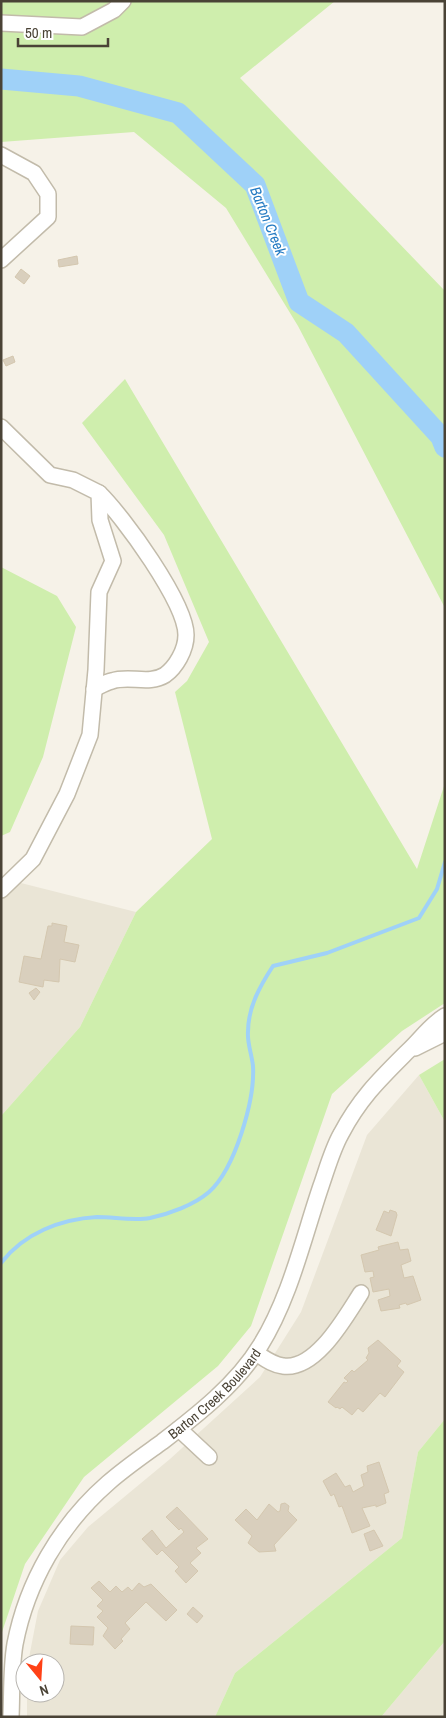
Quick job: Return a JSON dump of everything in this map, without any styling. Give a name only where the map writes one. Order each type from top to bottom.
[{"type":"street","points":[[1,23],[82,26],[114,10],[123,1]]},
{"type":"street","points":[[1,155],[34,173],[48,194],[48,217],[1,260]]},
{"type":"street","points":[[1,426],[50,475],[73,480],[99,493],[114,508],[154,564],[183,618],[186,636],[183,651],[164,675],[154,679],[112,680],[94,689]]},
{"type":"street","points":[[1,890],[33,859],[66,794],[90,735],[99,592],[113,562],[100,520],[99,493]]},
{"type":"street","name":"Barton Creek Boulevard","points":[[11,1717],[15,1645],[23,1612],[41,1568],[57,1541],[84,1506],[107,1483],[179,1429],[224,1388],[256,1353],[281,1304],[340,1136],[358,1105],[375,1083],[409,1051],[441,1027]]},
{"type":"street","points":[[256,1353],[276,1364],[286,1367],[298,1365],[320,1352],[362,1293]]},
{"type":"street","points":[[179,1429],[209,1457]]},
{"type":"shaded area","points":[[1,878],[136,912],[80,1027],[1,1116]]},
{"type":"shaded area","points":[[419,1075],[445,1122],[445,1419],[418,1452],[402,1538],[235,1673],[215,1717],[27,1717],[27,1703],[65,1703],[65,1653],[30,1653],[38,1611],[60,1560],[88,1527],[170,1459],[260,1377],[301,1312],[367,1135]]},
{"type":"shaded area","points":[[445,1641],[445,1717],[381,1717]]},
{"type":"green space","points":[[1,1],[335,1],[240,78],[445,291],[445,608],[298,326],[226,208],[134,132],[1,142]]},
{"type":"green space","points":[[125,379],[417,869],[445,783],[445,1003],[402,1031],[332,1094],[251,1326],[218,1366],[84,1477],[25,1564],[1,1635],[1,1116],[80,1027],[136,912],[212,839],[175,692],[187,681],[209,642],[164,535],[82,423]]},
{"type":"green space","points":[[1,567],[57,596],[76,627],[43,757],[10,832],[1,836]]},
{"type":"green space","points":[[445,1059],[445,1122],[419,1075]]},
{"type":"green space","points":[[445,1419],[445,1641],[381,1717],[215,1717],[235,1673],[402,1538],[418,1452]]},
{"type":"building","points":[[77,256],[78,264],[59,267],[58,260]]},
{"type":"building","points":[[21,269],[30,276],[24,284],[15,277]]},
{"type":"building","points":[[13,356],[15,362],[6,366],[3,360]]},
{"type":"building","points":[[52,923],[67,926],[64,942],[79,945],[75,962],[60,959],[59,982],[44,980],[43,987],[19,982],[24,956],[41,959],[48,926],[52,926]]},
{"type":"building","points":[[36,988],[40,992],[34,1000],[29,993]]},
{"type":"building","points":[[390,1210],[396,1212],[397,1215],[391,1236],[376,1230],[384,1211],[389,1213]]},
{"type":"building","points":[[398,1242],[400,1250],[408,1249],[411,1261],[401,1265],[404,1278],[413,1276],[421,1300],[407,1305],[406,1303],[399,1305],[400,1308],[381,1311],[378,1300],[390,1296],[389,1289],[373,1292],[370,1278],[374,1277],[373,1271],[365,1272],[361,1255],[379,1250],[378,1247]]},
{"type":"building","points":[[378,1340],[401,1361],[397,1366],[404,1372],[385,1397],[380,1393],[363,1412],[358,1408],[352,1415],[342,1407],[340,1409],[336,1408],[328,1402],[344,1382],[348,1381],[344,1378],[352,1370],[354,1372],[368,1360],[366,1358],[369,1353],[368,1348]]},
{"type":"building","points":[[379,1462],[389,1492],[384,1494],[386,1503],[376,1507],[376,1505],[362,1508],[370,1526],[352,1533],[342,1506],[339,1507],[334,1494],[331,1496],[323,1481],[336,1473],[345,1487],[350,1485],[353,1492],[364,1486],[361,1475],[368,1472],[367,1466]]},
{"type":"building","points":[[285,1503],[289,1506],[288,1511],[297,1520],[274,1545],[276,1551],[259,1552],[248,1543],[252,1536],[235,1520],[246,1509],[257,1520],[269,1504],[278,1512],[280,1511],[281,1504]]},
{"type":"building","points":[[177,1507],[208,1539],[196,1548],[201,1553],[190,1563],[198,1571],[186,1583],[175,1571],[179,1567],[162,1550],[157,1555],[142,1539],[152,1530],[166,1548],[184,1532],[181,1528],[179,1530],[166,1517]]},
{"type":"building","points":[[374,1530],[383,1546],[370,1551],[364,1534]]},
{"type":"building","points":[[99,1581],[110,1592],[116,1586],[122,1592],[128,1587],[132,1591],[139,1583],[144,1587],[151,1584],[177,1610],[166,1621],[146,1602],[125,1623],[130,1629],[121,1639],[123,1641],[115,1649],[103,1636],[108,1628],[97,1617],[103,1611],[97,1606],[103,1600],[91,1588]]},
{"type":"building","points":[[193,1607],[203,1616],[197,1623],[187,1614]]},
{"type":"building","points":[[71,1626],[94,1627],[93,1645],[70,1644]]},
{"type":"waterway","name":"Barton Creek","points":[[1,79],[79,86],[178,113],[255,185],[299,302],[346,333],[441,437],[445,447]]},
{"type":"waterway","points":[[1,1263],[21,1243],[57,1225],[83,1218],[150,1218],[181,1208],[209,1192],[227,1167],[242,1133],[253,1080],[253,1066],[248,1036],[250,1014],[259,989],[273,966],[327,953],[419,918],[437,889],[445,862]]}]
